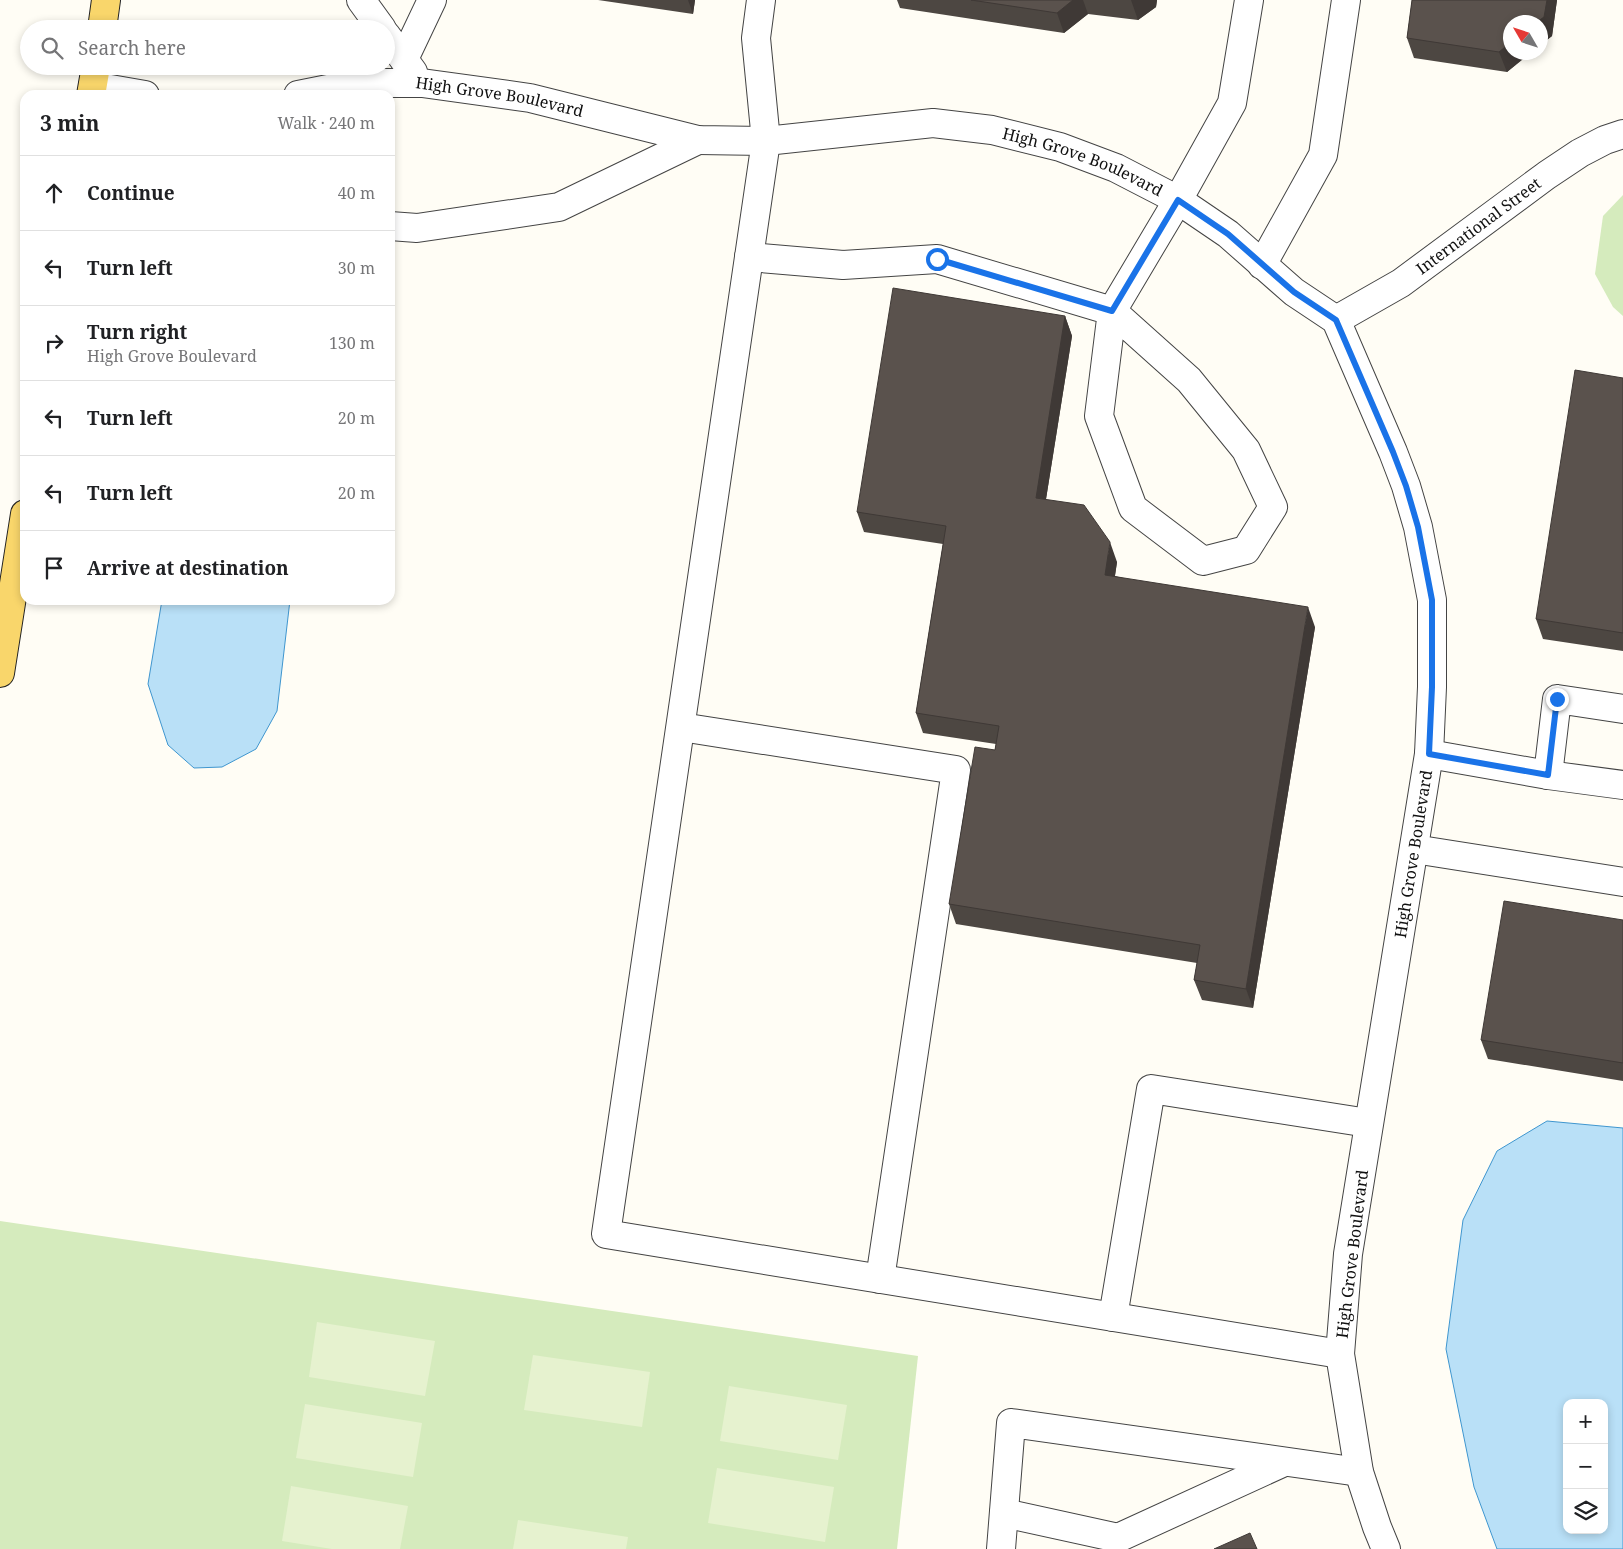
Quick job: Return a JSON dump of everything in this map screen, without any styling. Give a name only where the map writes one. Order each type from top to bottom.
[{"type":"main road","points":[[103,20],[106,0]]},
{"type":"main road","points":[[0,673],[20,546]]},
{"type":"street","points":[[361,0],[375,20]]},
{"type":"street","points":[[404,59],[432,0]]},
{"type":"street","points":[[761,0],[756,38],[766,141],[606,1234],[1340,1354]]},
{"type":"street","points":[[749,257],[843,265],[937,259],[1112,311],[1188,380],[1246,450],[1273,507],[1246,550],[1203,561],[1133,508],[1099,416],[1112,311],[1178,200],[1232,103],[1249,0]]},
{"type":"street","points":[[1262,264],[1322,155],[1346,0]]},
{"type":"street","points":[[395,47],[422,83]]},
{"type":"street","points":[[93,82],[125,90]]},
{"type":"street","name":"High Grove Boulevard","points":[[325,90],[358,84],[422,83],[530,98],[698,140],[766,141],[933,123],[992,130],[1070,150],[1116,168],[1178,200],[1228,234],[1294,292],[1336,320],[1406,486],[1418,527],[1432,600],[1432,687],[1429,754],[1348,1254],[1340,1354],[1360,1472],[1386,1549]]},
{"type":"street","name":"International Street","points":[[1336,320],[1401,283],[1547,175],[1580,153],[1605,140],[1623,134]]},
{"type":"street","name":"High Grove Boulevard","points":[[395,226],[417,228],[559,207],[698,140]]},
{"type":"street","points":[[1548,775],[1557,699],[1623,710]]},
{"type":"street","points":[[681,727],[956,770],[880,1279]]},
{"type":"street","points":[[1429,754],[1548,775],[1623,785]]},
{"type":"street","points":[[1414,849],[1623,882]]},
{"type":"street","points":[[1113,1317],[1151,1089],[1368,1124]]},
{"type":"street","points":[[1001,1549],[1011,1423],[1360,1472]]},
{"type":"street","points":[[1004,1513],[1118,1538],[1284,1462]]},
{"type":"green space","points":[[1623,195],[1623,316],[1613,307],[1595,274],[1603,216]]},
{"type":"green space","points":[[0,1221],[918,1356],[897,1549],[0,1549]]},
{"type":"green space","points":[[317,1322],[435,1341],[425,1396],[309,1377]]},
{"type":"green space","points":[[533,1355],[650,1372],[642,1427],[524,1410]]},
{"type":"green space","points":[[729,1386],[847,1405],[838,1460],[720,1441]]},
{"type":"green space","points":[[305,1404],[422,1423],[413,1477],[296,1458]]},
{"type":"green space","points":[[717,1468],[834,1487],[825,1542],[708,1523]]},
{"type":"green space","points":[[291,1486],[408,1506],[400,1549],[332,1549],[282,1541]]},
{"type":"green space","points":[[518,1520],[628,1537],[626,1549],[513,1549]]},
{"type":"water","points":[[161,605],[289,605],[277,711],[256,749],[222,767],[194,768],[168,745],[148,684]]},
{"type":"water","points":[[1547,1121],[1623,1128],[1623,1549],[1497,1549],[1474,1487],[1446,1349],[1463,1220],[1497,1151]]},
{"type":"building","points":[[971,0],[1073,0],[1057,13]]},
{"type":"building","points":[[1412,0],[1547,0],[1544,15],[1503,15],[1503,49],[1499,52],[1407,38]]},
{"type":"building","points":[[893,288],[1065,316],[1036,498],[1084,505],[1110,542],[1105,575],[1308,607],[1246,989],[1194,980],[1200,945],[949,904],[975,747],[995,750],[999,726],[916,713],[946,526],[857,512]]},
{"type":"building","points":[[1575,370],[1623,378],[1623,633],[1536,619]]},
{"type":"building","points":[[1504,901],[1623,920],[1623,1063],[1481,1040]]},
{"type":"building","points":[[1250,1533],[1257,1549],[1214,1549]]},
{"type":"route","points":[[937,259],[1112,311],[1178,200],[1228,234],[1294,292],[1336,320],[1393,452],[1406,486],[1418,527],[1432,600],[1432,687],[1429,754],[1548,775],[1557,699]]}]
